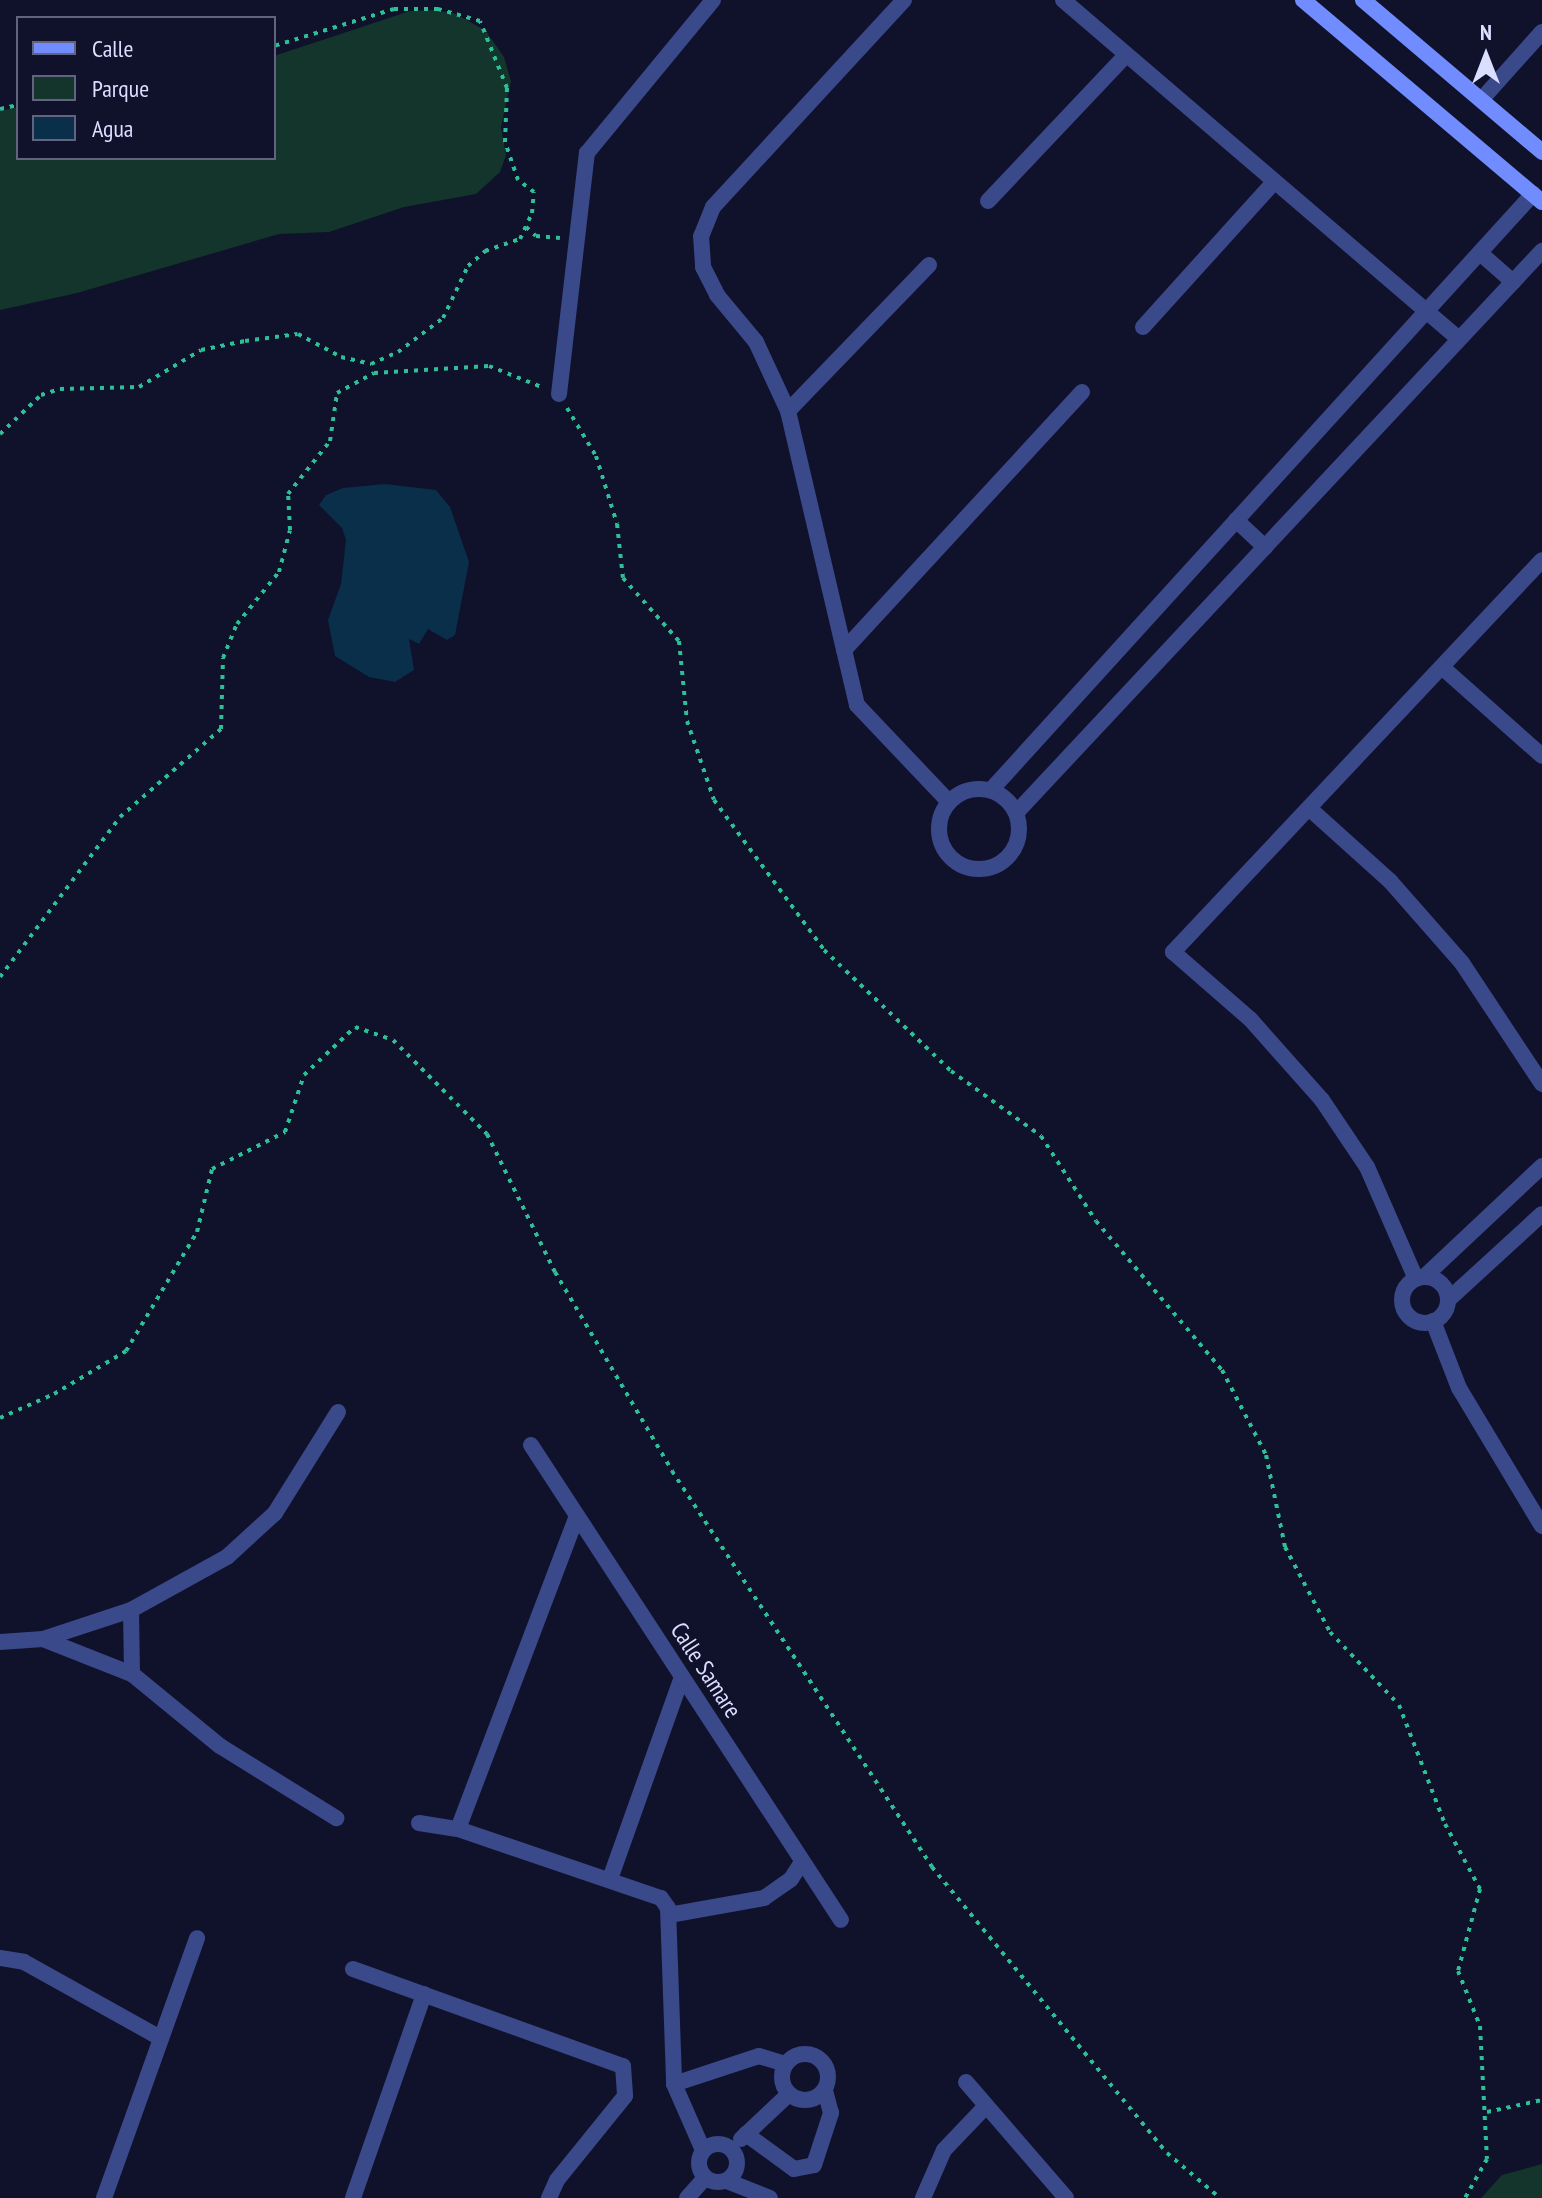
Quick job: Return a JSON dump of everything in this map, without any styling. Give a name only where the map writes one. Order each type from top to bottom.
[{"type":"street","points":[[559,394],[587,153],[713,0]]},
{"type":"street","points":[[904,0],[736,179],[713,207],[701,236],[703,267],[717,295],[756,342],[788,411],[857,705],[949,802]]},
{"type":"street","points":[[1063,0],[1459,339]]},
{"type":"street","points":[[991,790],[1480,253],[1537,198],[1303,0]]},
{"type":"street","points":[[1363,0],[1542,152]]},
{"type":"street","points":[[1482,99],[1542,32]]},
{"type":"street","points":[[988,201],[1126,55]]},
{"type":"street","points":[[1143,327],[1274,182]]},
{"type":"street","points":[[1016,813],[1542,251]]},
{"type":"street","points":[[1480,253],[1513,282]]},
{"type":"street","points":[[788,411],[929,265]]},
{"type":"street","points":[[844,650],[1082,392]]},
{"type":"street","points":[[1236,520],[1265,547]]},
{"type":"street","points":[[1420,1278],[1367,1167],[1322,1100],[1250,1019],[1173,952],[1542,560]]},
{"type":"street","points":[[1443,668],[1542,756]]},
{"type":"street","points":[[968,790],[991,790],[1016,813],[1019,835],[1009,856],[990,868],[967,867],[942,845],[939,822],[949,802],[968,790]]},
{"type":"street","points":[[1310,809],[1390,881],[1462,963],[1542,1084]]},
{"type":"street","points":[[1542,1166],[1420,1278],[1404,1289],[1402,1305],[1410,1318],[1433,1321],[1445,1311],[1448,1300],[1542,1214]]},
{"type":"street","points":[[1420,1278],[1439,1282],[1448,1300]]},
{"type":"street","points":[[1433,1321],[1459,1388],[1542,1526]]},
{"type":"street","points":[[0,1642],[43,1639],[131,1610],[227,1557],[275,1513],[338,1412]]},
{"type":"street","name":"Calle Samare","points":[[531,1445],[841,1920]]},
{"type":"street","points":[[458,1829],[577,1516]]},
{"type":"street","points":[[131,1610],[132,1674]]},
{"type":"street","points":[[43,1639],[132,1674],[220,1746],[336,1818]]},
{"type":"street","points":[[610,1879],[682,1677]]},
{"type":"street","points":[[419,1823],[458,1829],[661,1898],[669,1915],[674,2084],[703,2150],[698,2165],[705,2178]]},
{"type":"street","points":[[669,1915],[764,1898],[791,1879],[802,1862]]},
{"type":"street","points":[[104,2198],[159,2037],[197,1938]]},
{"type":"street","points":[[0,1958],[24,1962],[159,2037]]},
{"type":"street","points":[[353,1969],[623,2066],[625,2096],[565,2169],[549,2198]]},
{"type":"street","points":[[353,2198],[424,1994]]},
{"type":"street","points":[[746,2134],[794,2169],[814,2165],[831,2113],[825,2090],[826,2066],[814,2055],[798,2055],[785,2064],[782,2080],[789,2094],[804,2101],[825,2090]]},
{"type":"street","points":[[674,2084],[759,2056],[785,2064]]},
{"type":"street","points":[[966,2082],[1066,2198]]},
{"type":"street","points":[[731,2149],[789,2094]]},
{"type":"street","points":[[923,2198],[944,2150],[986,2106]]},
{"type":"street","points":[[703,2150],[716,2144],[731,2149],[738,2162],[727,2181]]},
{"type":"street","points":[[705,2178],[727,2181],[770,2198]]},
{"type":"street","points":[[687,2198],[705,2178]]},
{"type":"path","points":[[0,434],[41,395],[60,389],[139,387],[201,350],[245,341],[298,334],[341,357],[371,364],[398,352],[443,318],[468,266],[485,251],[520,239],[534,192],[518,180],[505,142],[507,88],[480,21],[438,9],[394,9],[276,45]]},
{"type":"path","points":[[526,227],[536,236],[576,236]]},
{"type":"path","points":[[371,364],[374,373]]},
{"type":"path","points":[[0,977],[120,817],[221,729],[223,658],[237,624],[279,572],[290,530],[288,494],[330,441],[337,393],[374,373],[489,366],[559,394],[596,456],[617,524],[623,578],[679,641],[687,721],[714,800],[824,950],[951,1071],[1041,1136],[1096,1221],[1222,1370],[1266,1455],[1285,1547],[1330,1632],[1399,1705],[1445,1824],[1480,1889],[1458,1971],[1480,2026],[1487,2112],[1487,2159],[1465,2198]]},
{"type":"path","points":[[0,1418],[54,1394],[126,1351],[197,1232],[212,1169],[285,1132],[304,1075],[355,1027],[393,1040],[487,1134],[555,1272],[672,1471],[932,1867],[1167,2153],[1220,2198]]},
{"type":"path","points":[[1487,2112],[1542,2100]]},
{"type":"green space","points":[[435,10],[456,14],[486,31],[504,57],[511,81],[501,127],[506,155],[500,172],[476,194],[404,207],[329,232],[279,234],[77,293],[0,310],[0,111],[16,107],[16,160],[276,160],[276,55],[410,11]]},
{"type":"green space","points":[[1542,2164],[1542,2198],[1481,2198],[1502,2175]]},
{"type":"water","points":[[385,484],[436,490],[450,507],[469,562],[455,635],[447,640],[428,629],[419,644],[409,639],[414,670],[395,682],[369,677],[335,656],[328,620],[341,584],[346,540],[342,528],[319,505],[326,495],[343,488]]}]
